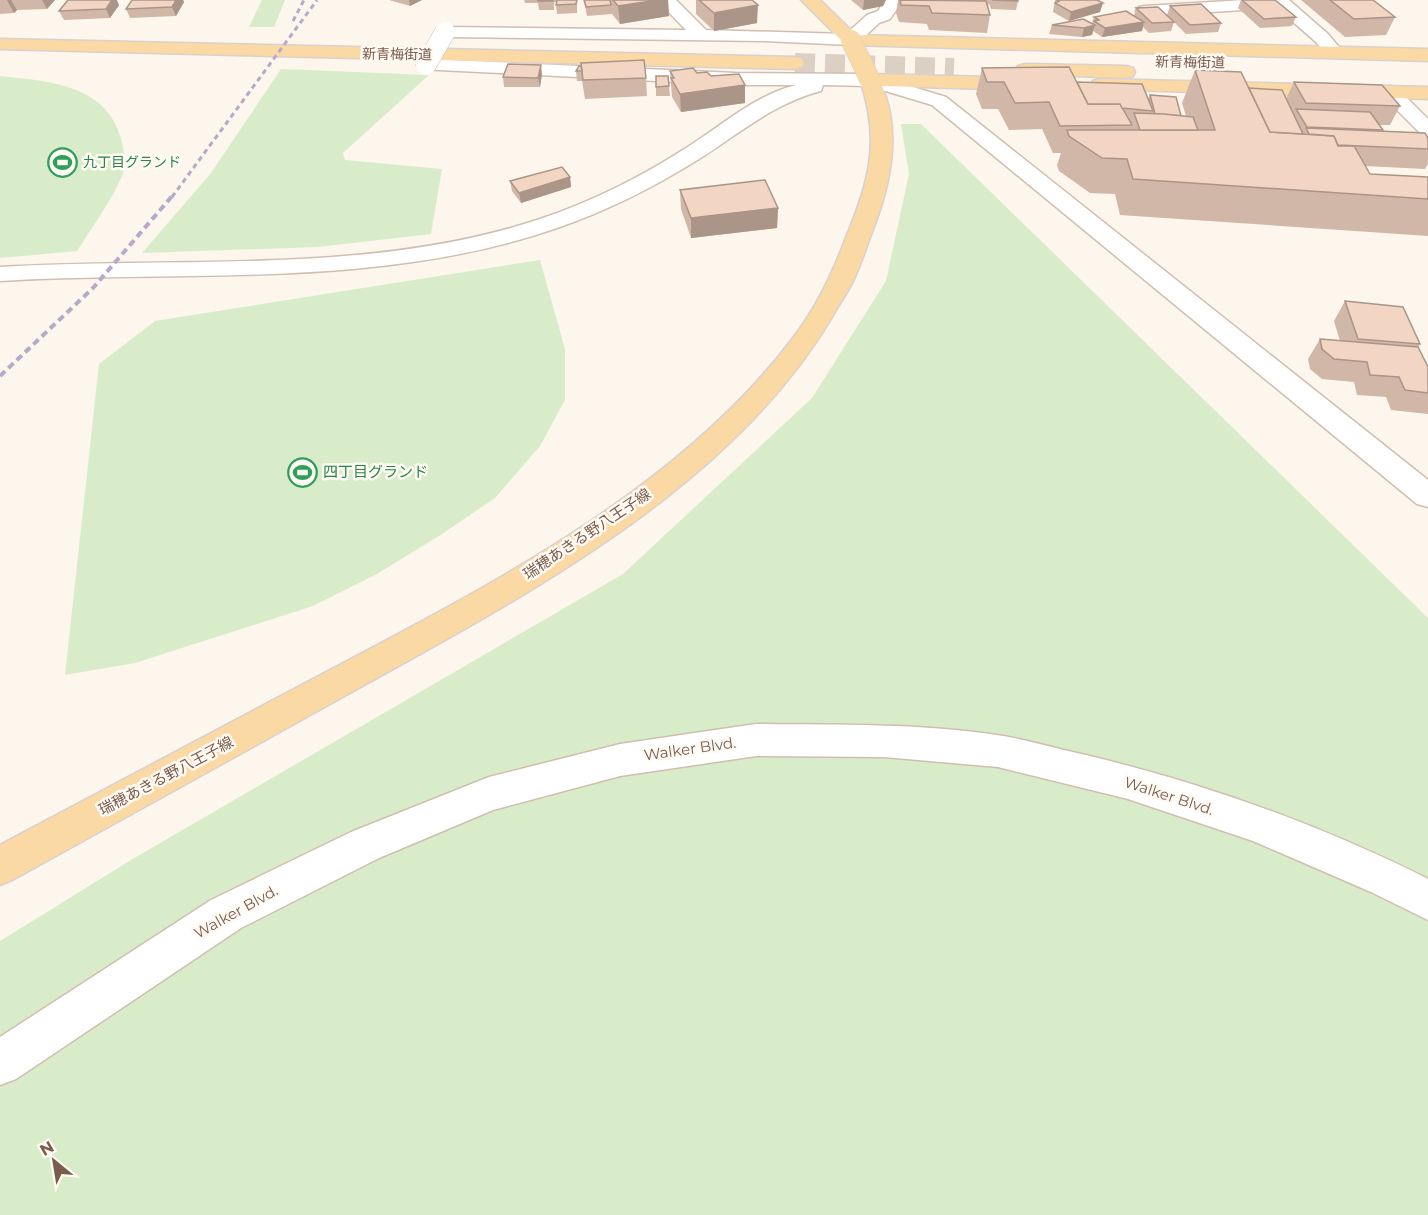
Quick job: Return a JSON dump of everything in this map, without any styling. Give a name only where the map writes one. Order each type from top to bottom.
[{"type":"main road","name":"瑞穂あきる野八王子線","points":[[0,866],[471,610],[547,565],[619,516],[714,440],[759,399],[792,360],[823,316],[847,271],[862,234],[880,175],[879,103],[870,80],[851,40],[810,0]]},
{"type":"main road","name":"新青梅街道","points":[[0,33],[795,58],[0,44]]},
{"type":"main road","points":[[851,40],[1428,56]]},
{"type":"main road","name":"新青梅街道","points":[[1428,68],[954,62],[1428,81]]},
{"type":"main road","points":[[870,80],[1428,93]]},
{"type":"street","points":[[666,0],[702,36]]},
{"type":"street","points":[[894,0],[884,15],[873,19],[851,40],[445,32],[426,64],[735,79],[870,80],[939,101],[1428,496]]},
{"type":"street","points":[[1145,11],[1280,1],[1322,38],[1335,53]]},
{"type":"street","points":[[0,274],[110,268],[334,265],[479,243],[571,215],[635,188],[781,98],[804,88],[870,80]]},
{"type":"street","points":[[1390,92],[1428,130]]},
{"type":"street","name":"Walker Blvd.","points":[[0,1063],[226,914],[364,845],[489,794],[620,760],[756,740],[884,741],[998,751],[1106,777],[1260,825],[1385,878],[1428,900]]},
{"type":"green space","points":[[262,0],[285,0],[274,27],[249,27]]},
{"type":"green space","points":[[281,69],[429,75],[343,153],[345,160],[442,169],[431,234],[318,247],[142,253],[211,173]]},
{"type":"green space","name":"九丁目グランド","points":[[0,76],[37,80],[73,89],[89,96],[103,107],[114,121],[123,148],[124,172],[107,205],[77,251],[0,258]]},
{"type":"green space","points":[[901,124],[921,124],[1428,618],[1428,1215],[0,1215],[0,941],[131,860],[623,574],[812,398],[886,281],[909,174]]},
{"type":"green space","name":"四丁目グランド","points":[[540,260],[565,349],[565,400],[540,446],[495,498],[377,574],[313,606],[135,663],[65,675],[99,364],[155,321]]},
{"type":"building","points":[[68,0],[112,0],[106,9],[59,11]]},
{"type":"building","points":[[132,0],[176,0],[172,7],[126,9]]},
{"type":"building","points":[[557,0],[577,0],[576,4],[556,5]]},
{"type":"building","points":[[584,0],[610,0],[611,5],[586,7]]},
{"type":"building","points":[[613,0],[658,0],[618,6]]},
{"type":"building","points":[[699,0],[752,0],[758,5],[714,13]]},
{"type":"building","points":[[900,0],[986,1],[990,15],[932,13],[929,6],[901,5]]},
{"type":"building","points":[[1057,0],[1097,0],[1103,3],[1071,12],[1055,3],[1059,1]]},
{"type":"building","points":[[1242,0],[1275,0],[1296,17],[1264,19]]},
{"type":"building","points":[[1330,0],[1373,0],[1395,17],[1354,19]]},
{"type":"building","points":[[1201,4],[1221,23],[1190,25],[1170,6]]},
{"type":"building","points":[[1158,7],[1174,22],[1152,23],[1136,8]]},
{"type":"building","points":[[1126,11],[1144,22],[1105,28],[1094,21],[1099,20],[1094,17]]},
{"type":"building","points":[[1083,19],[1095,25],[1084,28],[1052,25]]},
{"type":"building","points":[[644,60],[646,78],[583,80],[581,63]]},
{"type":"building","points":[[508,64],[541,65],[538,78],[503,77]]},
{"type":"building","points":[[1069,67],[1088,104],[1120,104],[1132,125],[1060,126],[1049,102],[1015,103],[1004,82],[987,82],[982,68]]},
{"type":"building","points":[[693,68],[697,73],[707,72],[711,76],[739,74],[745,85],[680,94],[671,78],[674,78],[670,71]]},
{"type":"building","points":[[1195,70],[1241,72],[1270,132],[1334,136],[1338,146],[1354,146],[1370,174],[1428,177],[1428,199],[1133,179],[1127,159],[1102,158],[1069,136],[1067,130],[1215,130]]},
{"type":"building","points":[[656,76],[668,76],[669,86],[656,87]]},
{"type":"building","points":[[1077,82],[1142,84],[1153,111],[1122,108],[1120,104],[1088,104]]},
{"type":"building","points":[[1294,82],[1382,85],[1400,106],[1306,103]]},
{"type":"building","points":[[1249,88],[1282,90],[1303,134],[1270,132]]},
{"type":"building","points":[[1150,95],[1176,97],[1181,116],[1155,114]]},
{"type":"building","points":[[1296,109],[1370,112],[1383,130],[1307,127]]},
{"type":"building","points":[[1134,113],[1193,117],[1198,130],[1140,130]]},
{"type":"building","points":[[1306,128],[1425,133],[1428,138],[1428,149],[1338,145],[1334,136],[1309,134]]},
{"type":"building","points":[[562,167],[570,177],[519,193],[510,181]]},
{"type":"building","points":[[765,180],[778,208],[691,218],[680,190]]},
{"type":"building","points":[[1345,301],[1403,307],[1420,344],[1358,339]]},
{"type":"building","points":[[1320,339],[1418,347],[1428,367],[1428,393],[1405,390],[1399,377],[1370,375],[1367,362],[1334,359],[1322,349]]},
{"type":"tunnel","points":[[795,63],[954,68]]},
{"type":"railway","points":[[293,21],[304,0]]},
{"type":"railway","points":[[172,197],[317,0]]},
{"type":"railway","points":[[0,376],[93,288],[173,195]]},
{"type":"place","name":"九丁目グランド","points":[[62,162]]},
{"type":"place","name":"四丁目グランド","points":[[302,472]]}]
